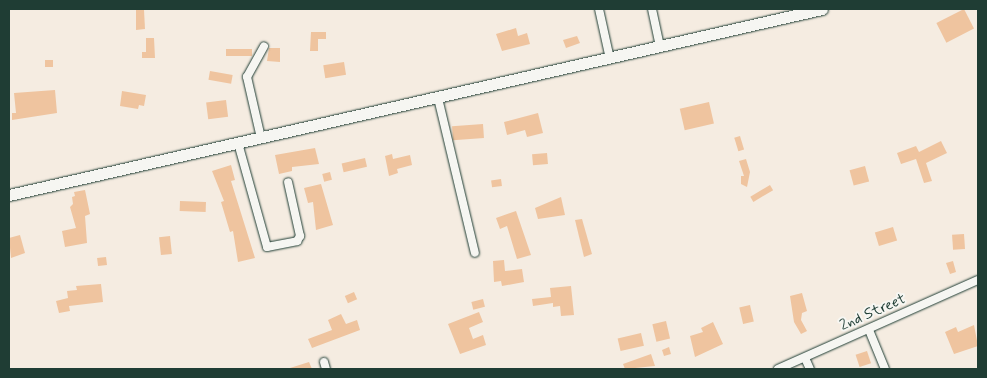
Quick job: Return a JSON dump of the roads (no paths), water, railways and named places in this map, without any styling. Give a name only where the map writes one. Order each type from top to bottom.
[{"type":"main road","points":[[9,195],[822,9]]},
{"type":"street","points":[[599,9],[610,59]]},
{"type":"street","points":[[652,9],[660,47]]},
{"type":"street","points":[[260,138],[247,77],[264,46]]},
{"type":"street","points":[[438,98],[474,253]]},
{"type":"street","points":[[238,143],[267,247],[272,248],[297,241],[300,236],[288,182]]},
{"type":"street","name":"2nd Street","points":[[778,369],[978,280]]},
{"type":"street","points":[[868,330],[885,369]]},
{"type":"street","points":[[805,358],[810,369]]}]
